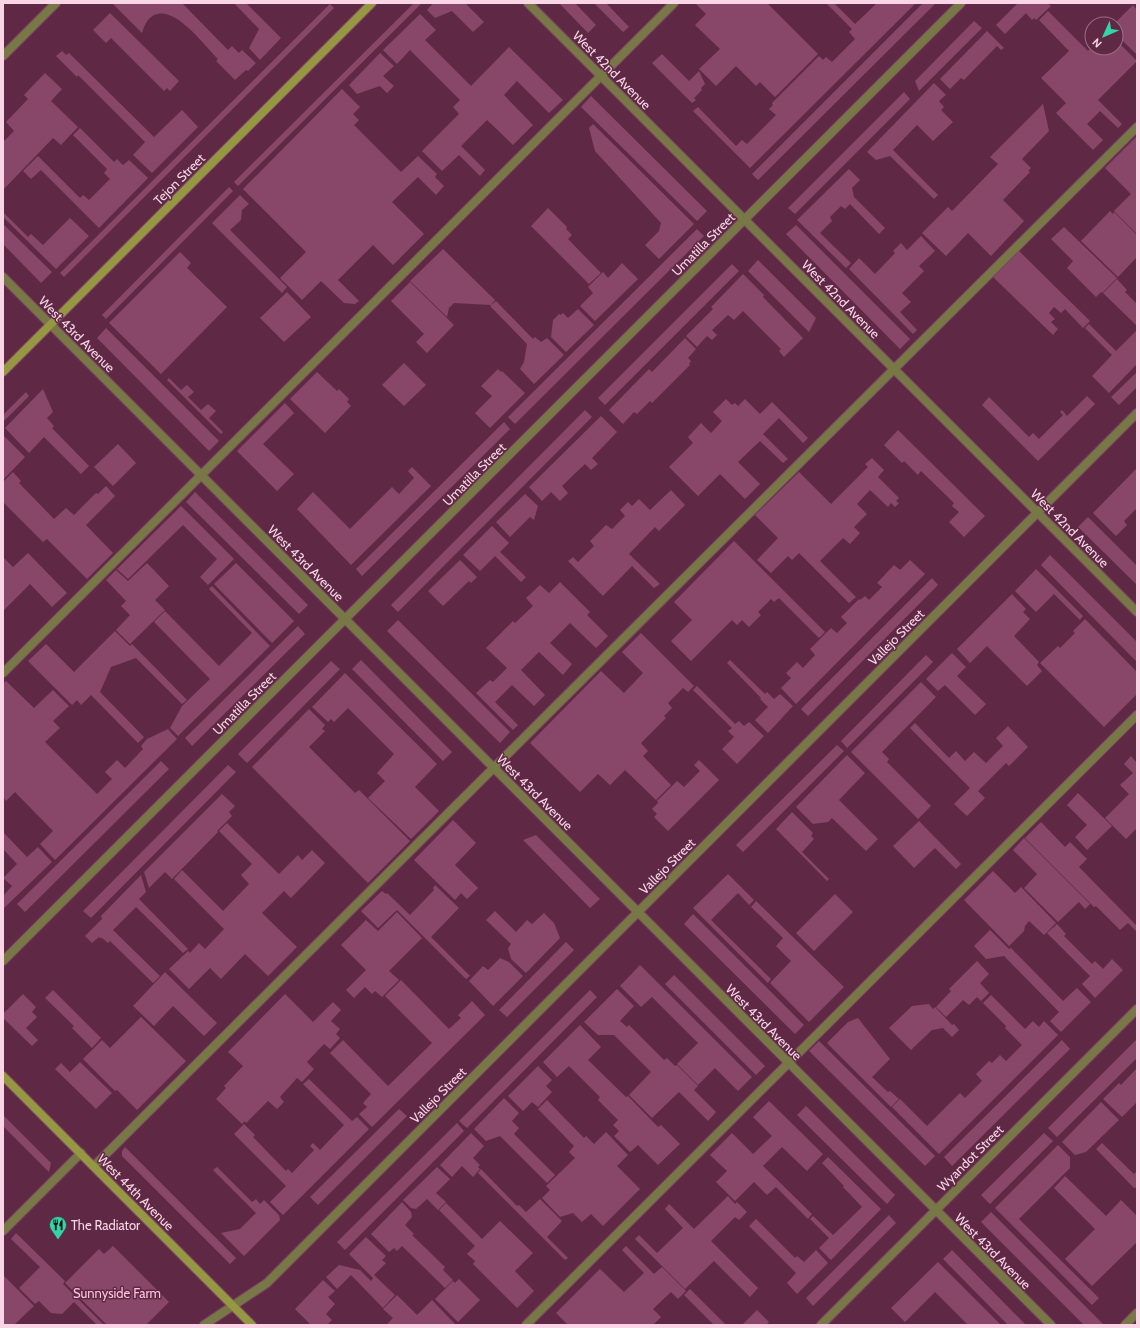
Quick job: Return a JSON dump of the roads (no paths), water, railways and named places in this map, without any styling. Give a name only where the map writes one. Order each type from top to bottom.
[{"type":"street","points":[[3,56],[56,3]]},
{"type":"street","name":"Tejon Street","points":[[3,372],[372,3]]},
{"type":"street","name":"West 42nd Avenue","points":[[528,3],[1137,612]]},
{"type":"street","points":[[3,673],[674,3]]},
{"type":"street","name":"Umatilla Street","points":[[3,961],[961,3]]},
{"type":"street","points":[[94,1166],[1137,127]]},
{"type":"street","name":"West 43rd Avenue","points":[[3,277],[1051,1325]]},
{"type":"street","name":"Vallejo Street","points":[[204,1325],[267,1283],[1137,413]]},
{"type":"street","points":[[526,1325],[1137,715]]},
{"type":"street","name":"Wyandot Street","points":[[821,1325],[1137,1009]]},
{"type":"street","name":"West 44th Avenue","points":[[3,1076],[252,1325]]},
{"type":"street","points":[[3,1231],[81,1153]]},
{"type":"street","points":[[1125,1325],[1137,1313]]},
{"type":"place","name":"The Radiator","points":[[58,1240]]},
{"type":"park label","name":"Sunnyside Farm","points":[[117,1293]]}]
